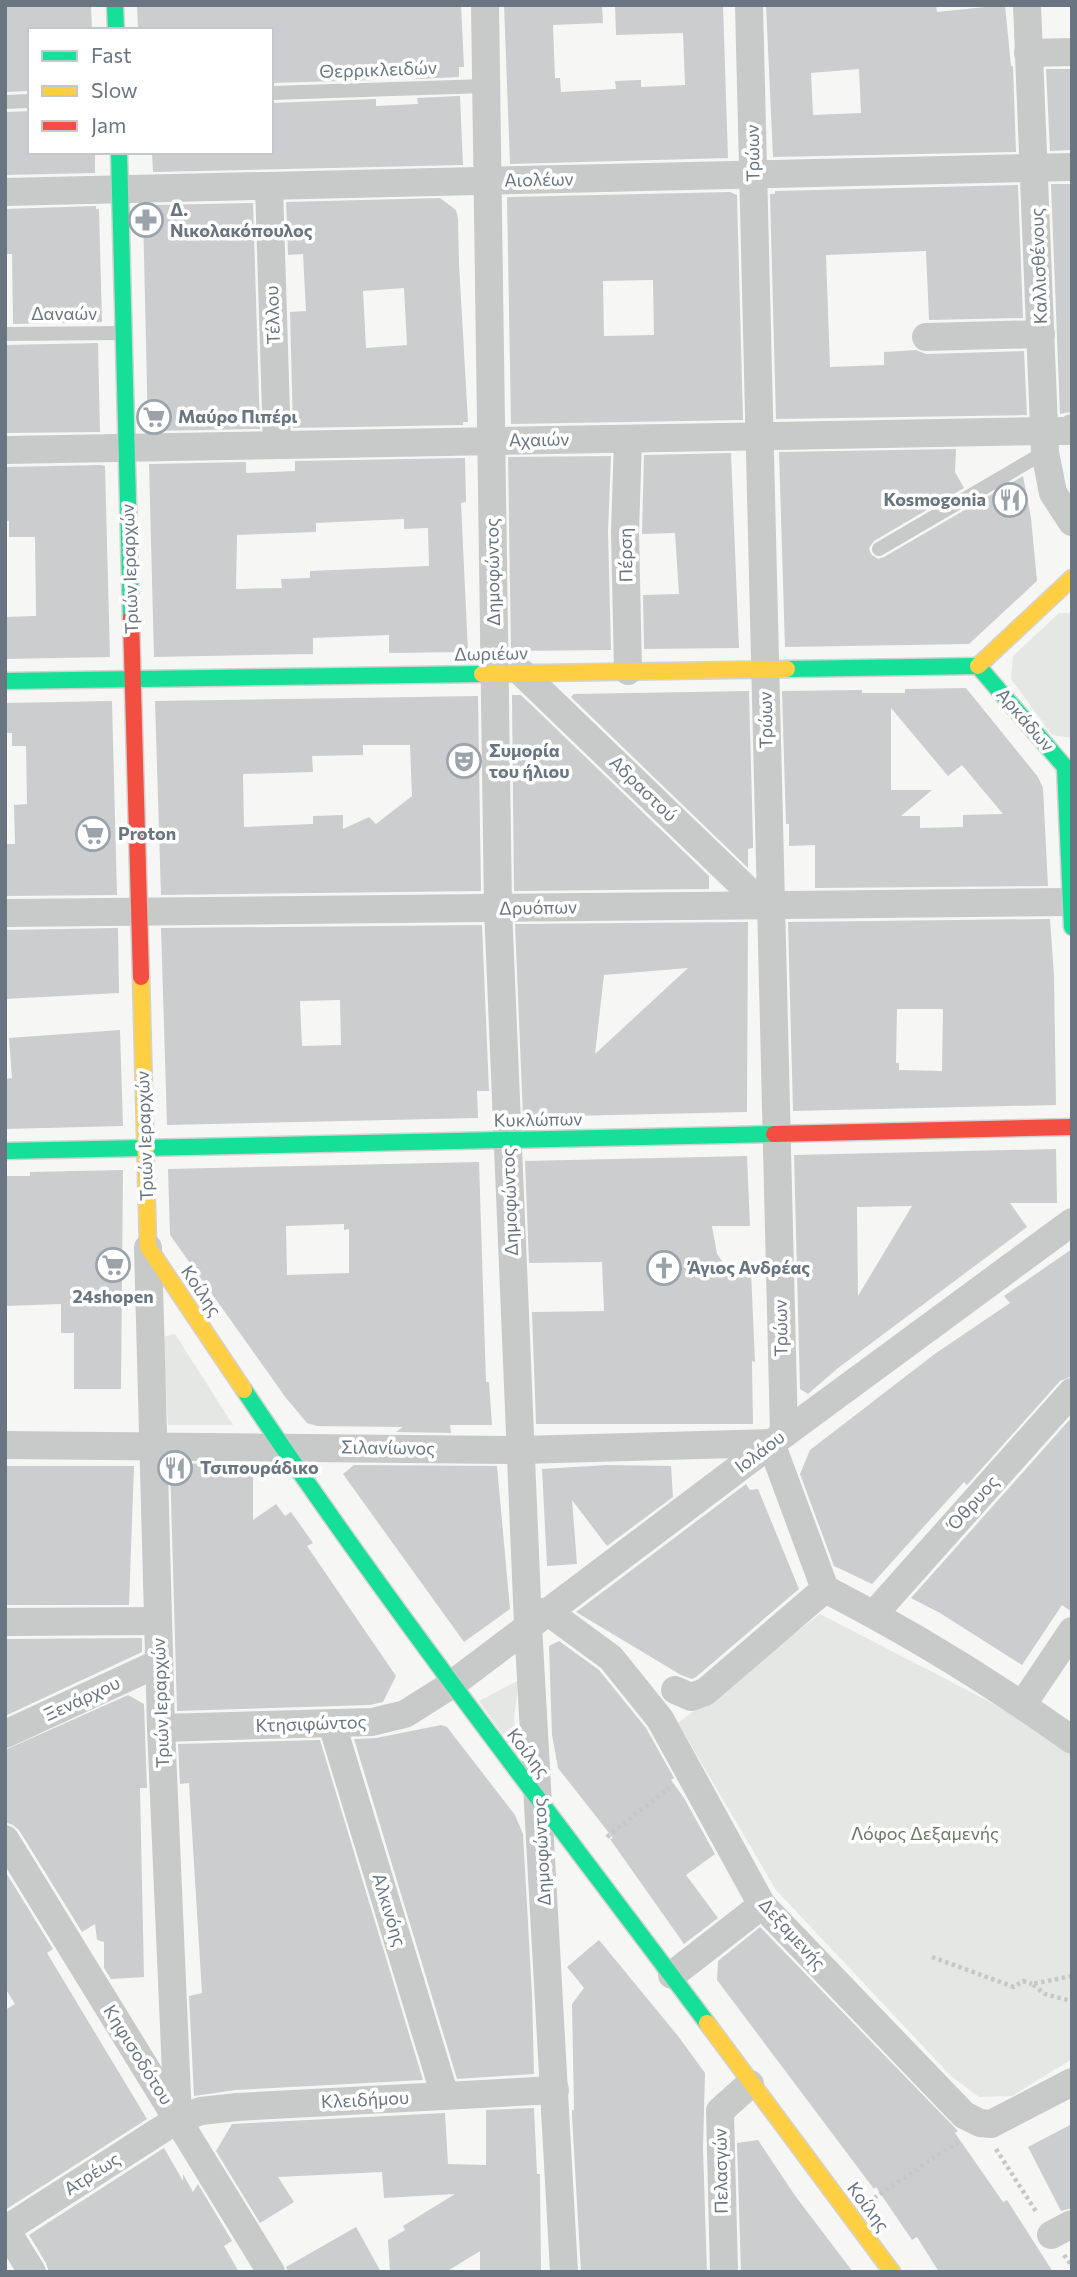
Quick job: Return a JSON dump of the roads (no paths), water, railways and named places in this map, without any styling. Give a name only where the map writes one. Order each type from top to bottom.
[{"type":"street","points":[[115,5],[116,28]]},
{"type":"street","name":"Δημοφώντος","points":[[485,5],[491,441],[508,673],[498,908],[521,1450],[538,1618],[539,1798],[564,2272]]},
{"type":"street","name":"Τρώων","points":[[749,5],[765,669],[767,905],[777,1134],[778,1439],[825,1589]]},
{"type":"street","name":"Καλλισθένους","points":[[1027,5],[1041,334],[1054,437],[1053,493],[1072,522]]},
{"type":"street","points":[[1028,54],[1072,52]]},
{"type":"street","name":"Τριών Ιεραρχών","points":[[119,154],[159,1664],[178,2119]]},
{"type":"street","name":"Αιολέων","points":[[5,192],[1072,167]]},
{"type":"street","name":"Τέλλου","points":[[269,186],[277,445]]},
{"type":"street","points":[[926,337],[1041,334]]},
{"type":"street","name":"Αχαιών","points":[[5,450],[760,436],[1054,437]]},
{"type":"street","name":"Πέρση","points":[[628,439],[625,531],[628,671]]},
{"type":"street","points":[[978,666],[1072,578]]},
{"type":"street","name":"Δωριέων","points":[[5,681],[978,666]]},
{"type":"street","name":"Αρκάδων","points":[[978,666],[1070,767]]},
{"type":"street","name":"Αδραστού","points":[[508,673],[767,905]]},
{"type":"street","points":[[1070,767],[1071,914]]},
{"type":"street","name":"Δρυόπων","points":[[5,913],[767,905],[1071,914]]},
{"type":"street","name":"Κυκλώπων","points":[[5,1151],[1072,1127]]},
{"type":"street","name":"Ιολάου","points":[[451,1685],[778,1439],[1072,1223]]},
{"type":"street","name":"Κοίλης","points":[[148,1247],[282,1447],[451,1685],[539,1798],[892,2272]]},
{"type":"street","name":"Όθρυος","points":[[874,1614],[1072,1392]]},
{"type":"street","name":"Σιλανίωνος","points":[[5,1445],[521,1450],[778,1439]]},
{"type":"street","points":[[675,1689],[691,1697],[705,1692],[825,1589],[874,1614],[1023,1704],[1072,1740]]},
{"type":"street","name":"Δεξαμενής","points":[[538,1618],[611,1658],[660,1719],[762,1905],[964,2115],[980,2123],[992,2124],[1072,2082]]},
{"type":"street","points":[[5,1622],[158,1621]]},
{"type":"street","points":[[1023,1704],[1072,1631]]},
{"type":"street","name":"Ξενάρχου","points":[[5,1734],[159,1664]]},
{"type":"street","name":"Κτησιφώντος","points":[[161,1728],[372,1722],[405,1714],[451,1685]]},
{"type":"street","name":"Αλκινόης","points":[[332,1724],[445,2096]]},
{"type":"street","name":"Κηφισοδότου","points":[[5,1839],[271,2272]]},
{"type":"street","points":[[671,1975],[762,1905]]},
{"type":"street","name":"Πελασγών","points":[[723,2272],[720,2111],[750,2084]]},
{"type":"street","name":"Κλειδήμου","points":[[178,2119],[201,2111],[237,2107],[555,2090]]},
{"type":"street","name":"Ατρέως","points":[[6,2229],[178,2119]]},
{"type":"street","points":[[6,2229],[32,2272]]},
{"type":"lane","name":"Θερρικλειδών","points":[[273,93],[486,86]]},
{"type":"lane","points":[[5,102],[28,101]]},
{"type":"lane","name":"Δαναών","points":[[5,334],[124,333]]},
{"type":"lane","points":[[879,549],[1054,437]]},
{"type":"place","name":"Δ. Νικολακόπουλος","points":[[146,220]]},
{"type":"place","name":"Μαύρο Πιπέρι","points":[[154,417]]},
{"type":"place","name":"Kosmogonia","points":[[1010,500]]},
{"type":"place","name":"Συμορία του ήλιου","points":[[464,761]]},
{"type":"place","name":"Proton","points":[[93,834]]},
{"type":"place","name":"24shopen","points":[[113,1265]]},
{"type":"place","name":"Άγιος Ανδρέας","points":[[664,1268]]},
{"type":"place","name":"Τσιπουράδικο","points":[[175,1468]]},
{"type":"park label","name":"Λόφος Δεξαμενής","points":[[925,1834]]}]
